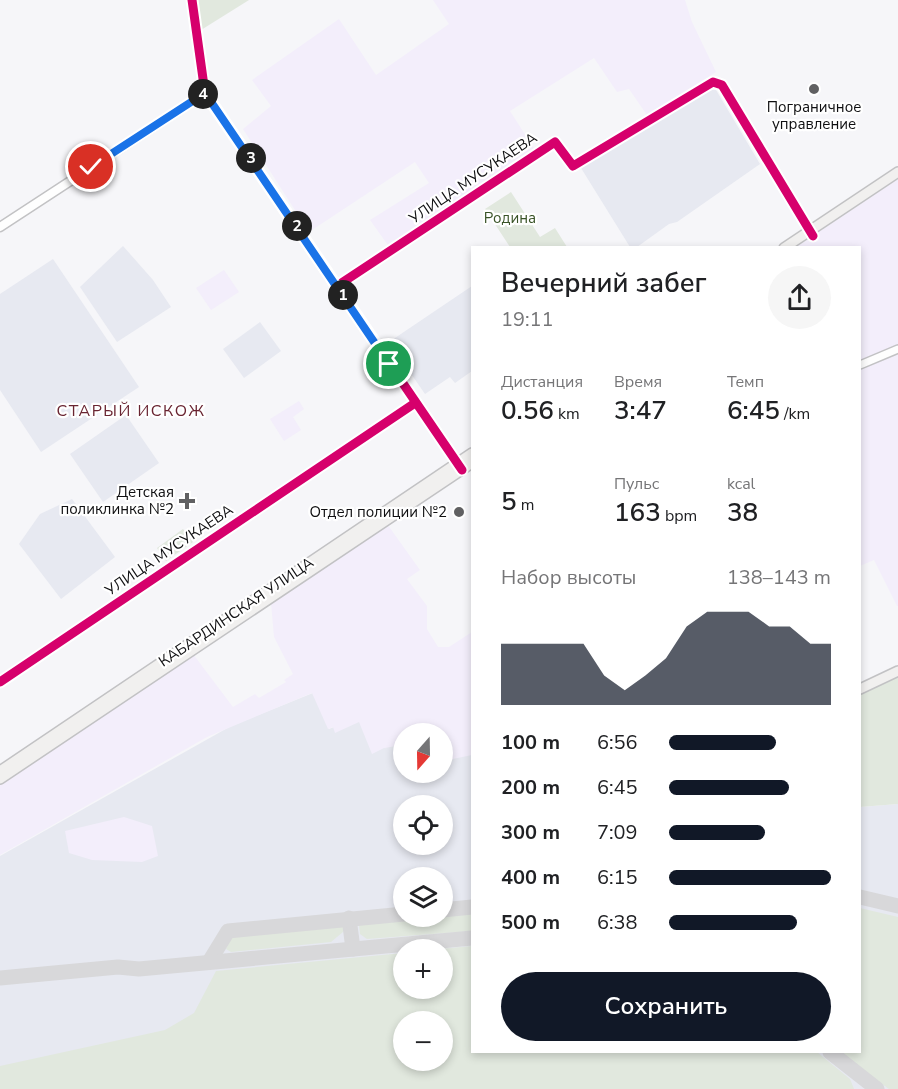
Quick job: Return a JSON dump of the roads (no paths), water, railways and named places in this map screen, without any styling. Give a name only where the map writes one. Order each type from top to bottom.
[{"type":"main road","points":[[797,246],[811,233],[898,172]]},
{"type":"main road","points":[[788,246],[898,179]]},
{"type":"main road","name":"КАБАРДИНСКАЯ УЛИЦА","points":[[0,779],[460,466],[471,454]]},
{"type":"main road","name":"КАБАРДИНСКАЯ УЛИЦА","points":[[0,771],[460,466],[471,463]]},
{"type":"main road","points":[[861,689],[898,671]]},
{"type":"street","points":[[192,0],[205,93],[460,466]]},
{"type":"street","name":"УЛИЦА МУСУКАЕВА","points":[[338,286],[555,142],[573,166],[713,82],[722,85],[811,233]]},
{"type":"street","points":[[0,227],[205,93]]},
{"type":"street","points":[[861,365],[898,349]]},
{"type":"street","name":"УЛИЦА МУСУКАЕВА","points":[[0,682],[415,403]]},
{"type":"place","name":"Пограничное управление","points":[[814,89]]},
{"type":"place","name":"Детская поликлинка №2","points":[[187,501]]},
{"type":"place","name":"Отдел полиции №2","points":[[459,512]]},
{"type":"district","name":"СТАРЫЙ ИСКОЖ","points":[[131,410]]},
{"type":"park label","name":"Родина","points":[[510,218]]}]
